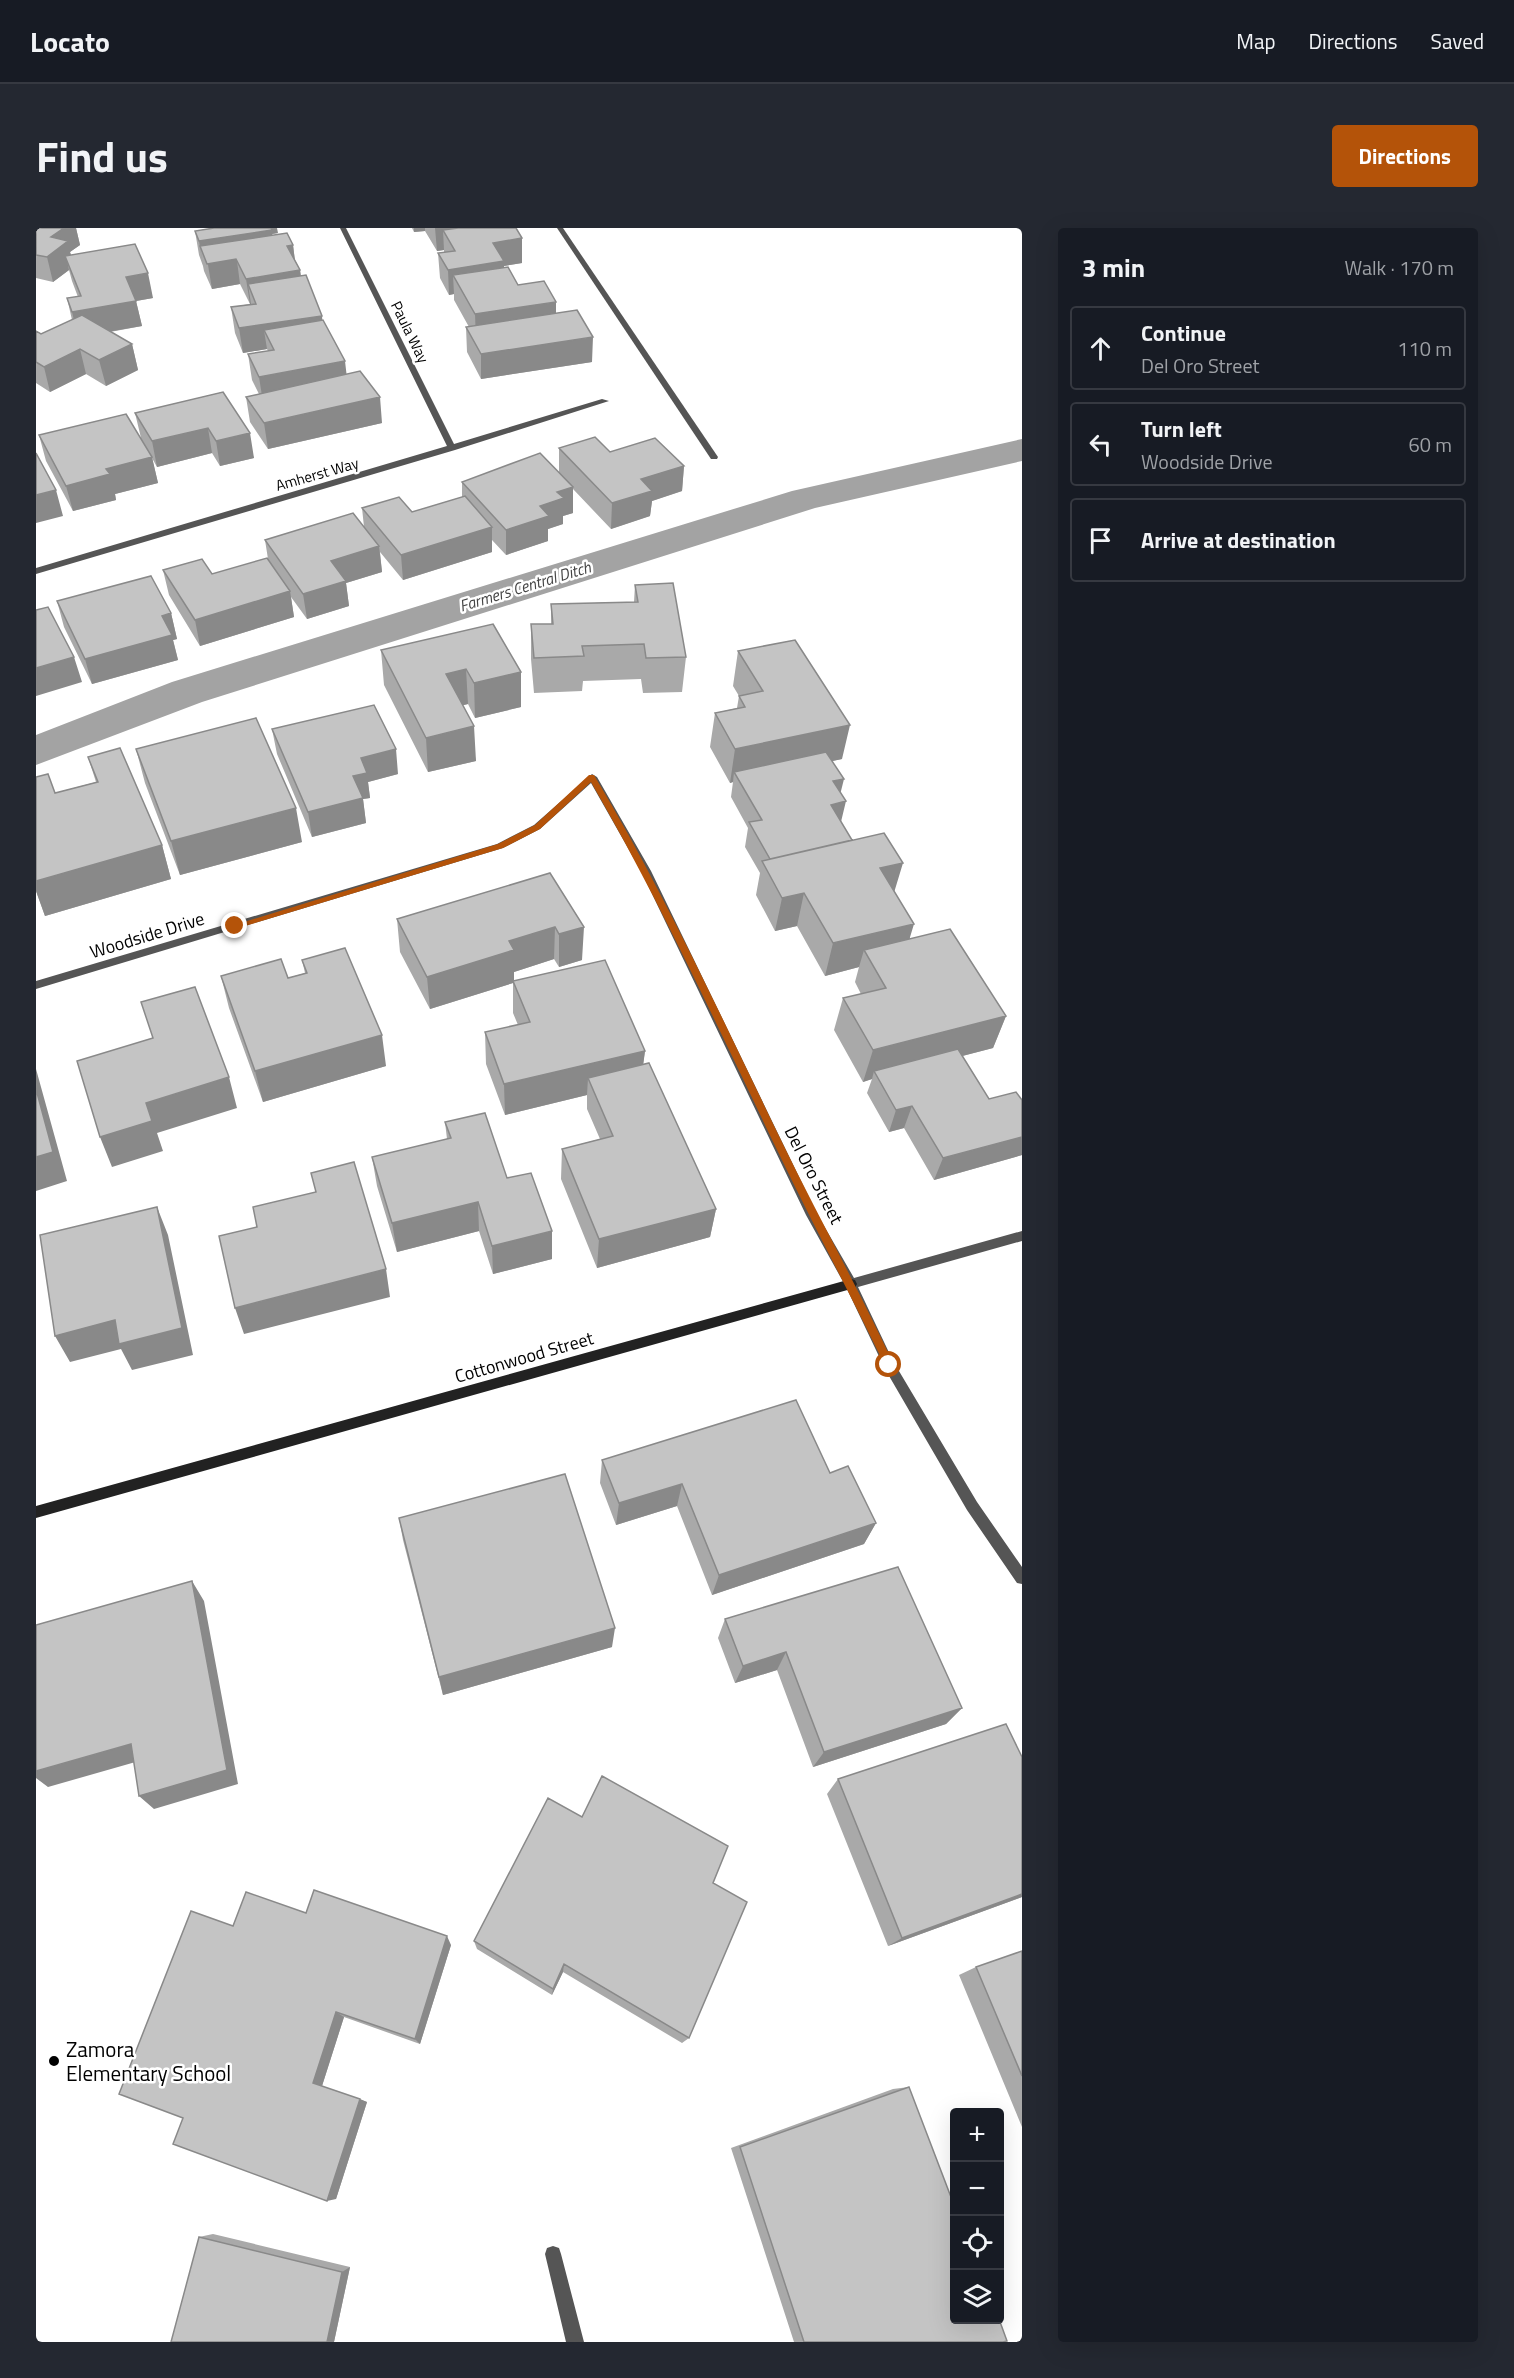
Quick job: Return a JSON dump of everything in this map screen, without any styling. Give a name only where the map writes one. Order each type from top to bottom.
[{"type":"street","name":"Paula Way","points":[[343,228],[452,448]]},
{"type":"street","points":[[560,228],[714,457]]},
{"type":"street","name":"Amherst Way","points":[[36,571],[605,401]]},
{"type":"street","name":"Woodside Drive","points":[[36,985],[500,846],[537,827],[592,777]]},
{"type":"street","name":"Del Oro Street","points":[[592,777],[646,871],[813,1215],[851,1284],[889,1365],[972,1506],[1022,1578]]},
{"type":"street","name":"Cottonwood Street","points":[[36,1512],[1022,1236]]},
{"type":"street","points":[[553,2254],[575,2342]]},
{"type":"building","points":[[36,228],[64,228],[51,237],[68,241],[47,257],[36,255]]},
{"type":"building","points":[[214,228],[271,228],[272,230],[199,241],[195,231]]},
{"type":"building","points":[[516,228],[522,238],[493,243],[504,261],[448,270],[438,253],[455,251],[443,230]]},
{"type":"building","points":[[287,233],[293,245],[287,246],[300,270],[246,279],[236,259],[207,264],[200,246]]},
{"type":"building","points":[[135,244],[148,273],[126,277],[136,301],[72,312],[67,298],[81,296],[65,256]]},
{"type":"building","points":[[508,267],[518,285],[544,281],[556,302],[475,314],[453,275]]},
{"type":"building","points":[[306,275],[322,316],[239,328],[231,307],[256,304],[248,284]]},
{"type":"building","points":[[577,310],[593,337],[481,354],[466,327]]},
{"type":"building","points":[[82,315],[132,344],[99,360],[80,349],[44,367],[36,362],[36,331],[41,334]]},
{"type":"building","points":[[323,320],[345,361],[259,377],[248,354],[274,350],[264,330]]},
{"type":"building","points":[[360,371],[380,397],[264,423],[246,397]]},
{"type":"building","points":[[223,392],[250,433],[216,441],[208,428],[152,441],[135,413]]},
{"type":"building","points":[[126,414],[152,457],[106,469],[110,474],[66,486],[39,435]]},
{"type":"building","points":[[595,437],[610,452],[655,438],[684,466],[641,479],[652,491],[612,503],[559,448]]},
{"type":"building","points":[[36,453],[56,490],[36,495]]},
{"type":"building","points":[[540,453],[573,487],[557,492],[564,498],[540,506],[549,516],[506,530],[462,482]]},
{"type":"building","points":[[465,496],[492,527],[401,555],[362,508],[399,497],[412,512]]},
{"type":"building","points":[[353,513],[379,546],[331,561],[346,581],[303,594],[265,540]]},
{"type":"building","points":[[267,558],[290,591],[195,620],[163,570],[202,559],[212,574]]},
{"type":"building","points":[[151,576],[171,613],[162,616],[172,635],[85,659],[57,601]]},
{"type":"building","points":[[673,583],[686,657],[646,658],[644,644],[582,646],[584,656],[534,658],[531,624],[553,624],[551,604],[638,602],[635,585]]},
{"type":"building","points":[[48,607],[74,657],[36,668],[36,610]]},
{"type":"building","points":[[493,624],[521,672],[474,683],[466,669],[446,674],[474,726],[426,738],[381,650]]},
{"type":"building","points":[[795,640],[850,725],[735,749],[715,713],[745,707],[739,696],[763,691],[738,651]]},
{"type":"building","points":[[374,705],[396,749],[361,758],[367,773],[353,776],[363,798],[308,812],[272,729]]},
{"type":"building","points":[[256,718],[296,808],[171,841],[136,749]]},
{"type":"building","points":[[120,748],[162,845],[36,881],[36,777],[48,774],[55,793],[98,782],[88,757]]},
{"type":"building","points":[[826,752],[844,779],[833,781],[846,801],[831,805],[852,840],[770,859],[749,822],[762,820],[734,772]]},
{"type":"building","points":[[884,833],[903,863],[880,868],[914,924],[833,943],[804,893],[782,898],[762,861]]},
{"type":"building","points":[[550,873],[584,927],[559,934],[555,927],[509,941],[514,950],[427,977],[397,919]]},
{"type":"building","points":[[950,929],[1006,1016],[873,1050],[843,998],[886,988],[864,950]]},
{"type":"building","points":[[345,948],[382,1035],[255,1071],[221,976],[281,959],[288,978],[307,973],[302,960]]},
{"type":"building","points":[[605,960],[645,1051],[504,1084],[485,1032],[530,1022],[513,981]]},
{"type":"building","points":[[195,987],[229,1077],[146,1103],[152,1121],[100,1137],[77,1061],[153,1038],[141,1002]]},
{"type":"building","points":[[958,1049],[989,1099],[1016,1092],[1022,1100],[1022,1137],[943,1158],[912,1106],[896,1110],[874,1071]]},
{"type":"building","points":[[649,1063],[716,1209],[599,1239],[562,1149],[613,1136],[588,1078]]},
{"type":"building","points":[[36,1089],[53,1152],[36,1157]]},
{"type":"building","points":[[485,1113],[507,1178],[531,1173],[552,1231],[492,1246],[478,1202],[392,1223],[372,1157],[451,1138],[445,1122]]},
{"type":"building","points":[[354,1162],[386,1269],[235,1308],[219,1236],[257,1227],[253,1207],[316,1192],[311,1173]]},
{"type":"building","points":[[157,1207],[182,1328],[119,1344],[115,1320],[55,1336],[40,1235]]},
{"type":"building","points":[[796,1400],[830,1473],[848,1466],[876,1523],[719,1575],[682,1484],[619,1503],[602,1460]]},
{"type":"building","points":[[565,1474],[615,1628],[439,1677],[399,1518]]},
{"type":"building","points":[[898,1567],[962,1708],[824,1752],[786,1652],[743,1666],[725,1619]]},
{"type":"building","points":[[192,1581],[227,1770],[139,1796],[131,1744],[36,1771],[36,1625]]},
{"type":"building","points":[[1006,1724],[1022,1757],[1022,1894],[902,1938],[838,1779]]},
{"type":"building","points":[[602,1776],[728,1846],[713,1883],[747,1902],[689,2038],[564,1964],[553,1989],[474,1941],[548,1798],[582,1817]]},
{"type":"building","points":[[314,1890],[447,1936],[415,2039],[336,2012],[313,2083],[360,2099],[327,2201],[173,2144],[183,2118],[119,2094],[191,1911],[233,1926],[246,1892],[306,1913]]},
{"type":"building","points":[[1022,1951],[1022,2076],[976,1967]]},
{"type":"building","points":[[909,2087],[950,2195],[950,2324],[1001,2324],[1007,2341],[804,2342],[740,2147]]},
{"type":"building","points":[[199,2237],[342,2272],[327,2342],[171,2342]]},
{"type":"waterway","name":"Farmers Central Ditch","points":[[36,751],[187,692],[805,499],[1022,450]]},
{"type":"place","name":"Zamora Elementary School","points":[[54,2061]]},
{"type":"route","points":[[235,926],[500,846],[537,827],[592,777],[646,871],[813,1215],[851,1284],[889,1365]]}]
